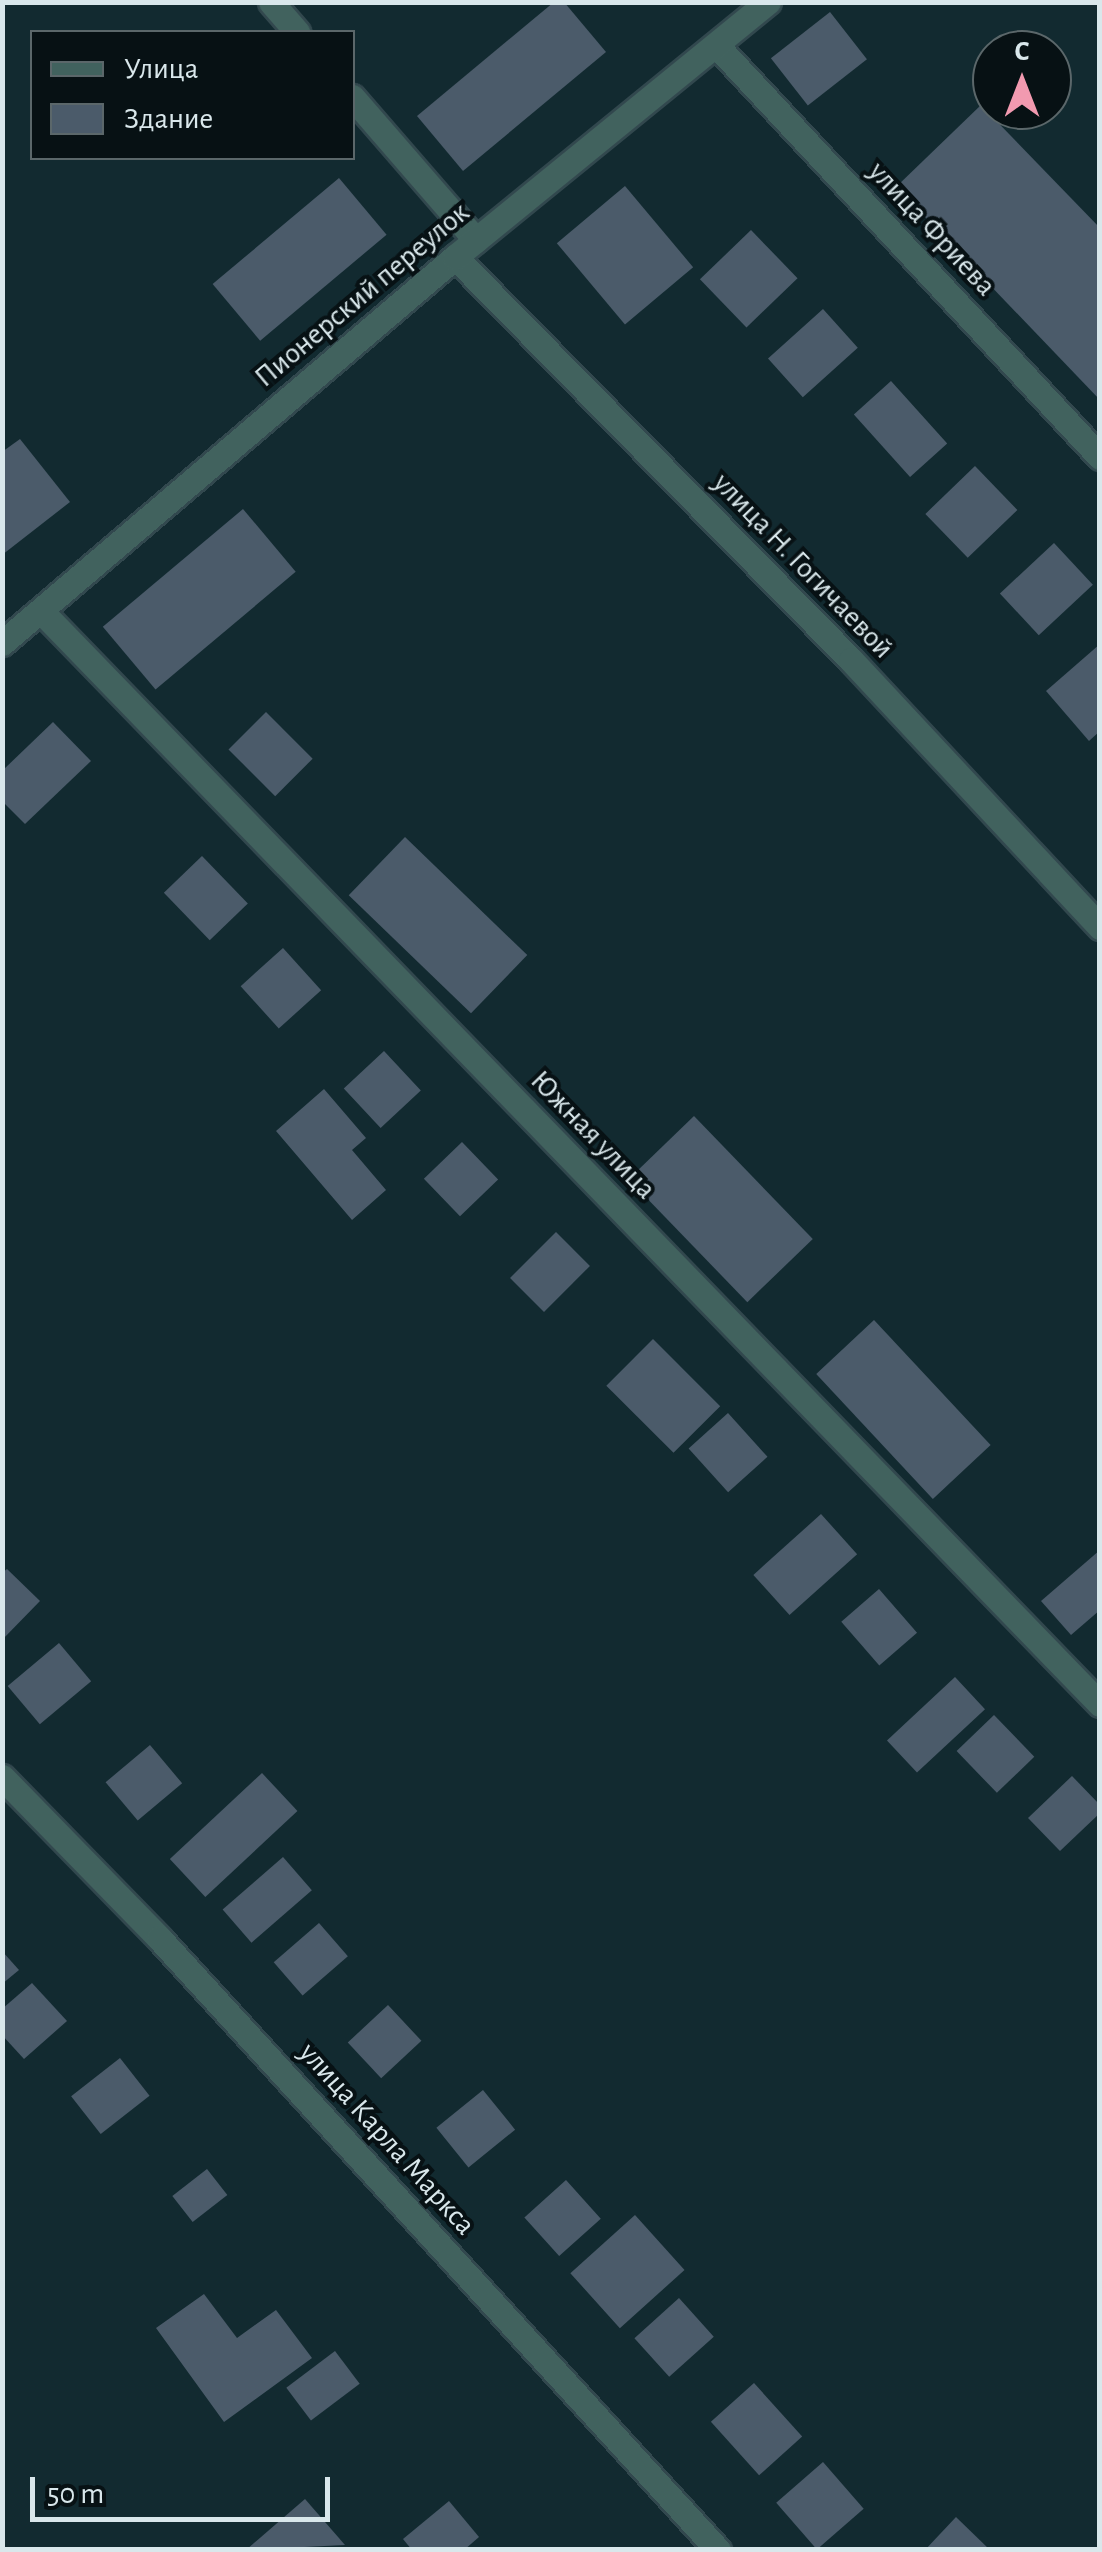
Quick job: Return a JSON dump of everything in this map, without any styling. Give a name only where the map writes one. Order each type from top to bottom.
[{"type":"street","points":[[271,2],[295,30]]},
{"type":"street","name":"Пионерский переулок","points":[[2,643],[455,257],[768,2]]},
{"type":"street","name":"улица Фриева","points":[[717,46],[1100,457]]},
{"type":"street","points":[[355,100],[476,240]]},
{"type":"street","name":"улица Н. Гогичаевой","points":[[455,257],[851,660],[1100,926]]},
{"type":"street","name":"Южная улица","points":[[41,611],[1100,1704]]},
{"type":"street","name":"улица Карла Маркса","points":[[2,1778],[159,1938],[718,2550]]},
{"type":"building","points":[[554,2],[564,2],[606,52],[463,171],[417,116]]},
{"type":"building","points":[[830,12],[867,59],[808,105],[771,58]]},
{"type":"building","points":[[972,114],[972,130],[1005,130],[1100,228],[1100,400],[896,187]]},
{"type":"building","points":[[339,178],[387,235],[260,341],[213,284]]},
{"type":"building","points":[[625,186],[693,267],[625,324],[557,243]]},
{"type":"building","points":[[751,230],[798,278],[746,328],[700,279]]},
{"type":"building","points":[[823,309],[858,348],[803,397],[768,359]]},
{"type":"building","points":[[891,381],[947,443],[910,477],[854,414]]},
{"type":"building","points":[[20,439],[70,502],[2,555],[2,452]]},
{"type":"building","points":[[975,466],[1017,510],[968,558],[925,514]]},
{"type":"building","points":[[243,509],[296,572],[156,689],[103,627]]},
{"type":"building","points":[[1054,543],[1093,585],[1039,635],[1000,593]]},
{"type":"building","points":[[1100,644],[1100,731],[1089,741],[1046,691]]},
{"type":"building","points":[[266,712],[313,759],[275,796],[229,749]]},
{"type":"building","points":[[53,722],[91,761],[25,824],[2,801],[2,771]]},
{"type":"building","points":[[405,837],[527,955],[471,1013],[349,895]]},
{"type":"building","points":[[202,856],[248,903],[210,940],[164,893]]},
{"type":"building","points":[[283,948],[321,990],[279,1028],[241,986]]},
{"type":"building","points":[[384,1051],[421,1090],[381,1128],[344,1089]]},
{"type":"building","points":[[324,1089],[366,1138],[352,1150],[386,1190],[352,1220],[276,1131]]},
{"type":"building","points":[[694,1116],[813,1239],[747,1302],[629,1179]]},
{"type":"building","points":[[462,1142],[498,1179],[460,1216],[424,1179]]},
{"type":"building","points":[[556,1232],[590,1266],[544,1312],[510,1278]]},
{"type":"building","points":[[874,1320],[991,1445],[933,1499],[816,1374]]},
{"type":"building","points":[[653,1339],[720,1406],[674,1453],[606,1386]]},
{"type":"building","points":[[728,1413],[767,1457],[728,1492],[689,1448]]},
{"type":"building","points":[[821,1514],[857,1554],[790,1615],[753,1575]]},
{"type":"building","points":[[1100,1550],[1100,1610],[1071,1635],[1041,1601]]},
{"type":"building","points":[[7,1569],[40,1601],[2,1640],[2,1573]]},
{"type":"building","points":[[879,1589],[917,1633],[879,1666],[841,1622]]},
{"type":"building","points":[[59,1643],[91,1681],[40,1724],[8,1686]]},
{"type":"building","points":[[955,1677],[985,1709],[917,1773],[887,1740]]},
{"type":"building","points":[[994,1715],[1034,1757],[997,1793],[957,1751]]},
{"type":"building","points":[[150,1745],[182,1783],[138,1821],[106,1782]]},
{"type":"building","points":[[262,1773],[297,1811],[205,1897],[170,1859]]},
{"type":"building","points":[[1072,1776],[1100,1805],[1100,1813],[1060,1851],[1028,1818]]},
{"type":"building","points":[[283,1857],[312,1890],[251,1943],[223,1909]]},
{"type":"building","points":[[319,1923],[348,1956],[303,1996],[274,1962]]},
{"type":"building","points":[[2,1951],[19,1970],[2,1984]]},
{"type":"building","points":[[32,1983],[67,2021],[24,2059],[2,2035],[2,2009]]},
{"type":"building","points":[[388,2005],[421,2041],[381,2078],[348,2043]]},
{"type":"building","points":[[120,2058],[150,2096],[101,2134],[71,2096]]},
{"type":"building","points":[[483,2090],[515,2130],[468,2167],[436,2128]]},
{"type":"building","points":[[207,2169],[227,2195],[193,2222],[172,2196]]},
{"type":"building","points":[[566,2180],[601,2219],[559,2256],[524,2217]]},
{"type":"building","points":[[635,2215],[685,2270],[620,2328],[570,2273]]},
{"type":"building","points":[[204,2294],[237,2338],[276,2310],[312,2358],[224,2422],[156,2328]]},
{"type":"building","points":[[679,2298],[714,2337],[669,2377],[634,2338]]},
{"type":"building","points":[[335,2351],[360,2384],[311,2420],[286,2388]]},
{"type":"building","points":[[754,2383],[802,2437],[759,2475],[711,2422]]},
{"type":"building","points":[[823,2462],[864,2509],[817,2549],[776,2503]]},
{"type":"building","points":[[305,2499],[345,2545],[246,2550]]},
{"type":"building","points":[[449,2501],[479,2537],[464,2550],[412,2550],[403,2539]]},
{"type":"building","points":[[956,2517],[990,2550],[925,2550]]}]
